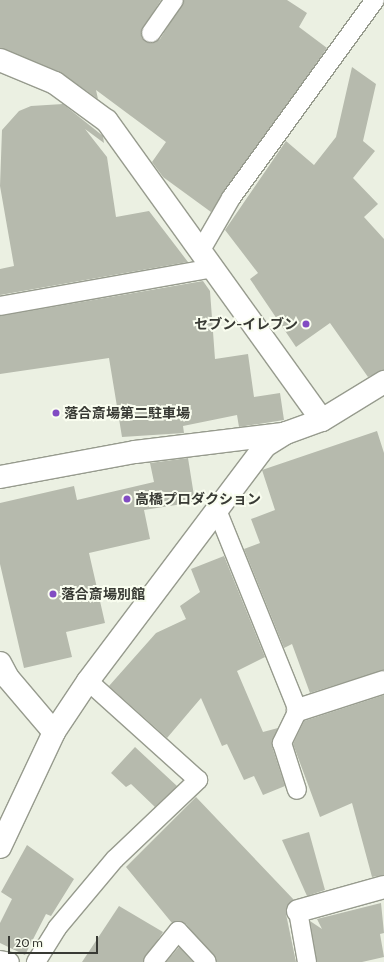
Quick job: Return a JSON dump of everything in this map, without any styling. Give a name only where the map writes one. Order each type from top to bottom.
[{"type":"street","points":[[0,60],[55,83],[107,121],[322,420]]},
{"type":"street","points":[[0,847],[54,732],[88,682],[265,446],[286,433],[322,420],[384,382]]},
{"type":"street","points":[[0,477],[135,452],[286,433]]},
{"type":"street","points":[[0,662],[8,678],[54,732]]},
{"type":"street","points":[[298,710],[384,682]]},
{"type":"street","points":[[298,911],[384,887]]},
{"type":"lane","points":[[151,32],[174,0]]},
{"type":"lane","points":[[201,250],[231,198],[375,0]]},
{"type":"lane","points":[[0,306],[214,268]]},
{"type":"lane","points":[[217,510],[298,710],[282,744],[297,790]]},
{"type":"lane","points":[[36,962],[57,928],[115,859],[198,780],[88,682]]},
{"type":"lane","points":[[298,911],[307,962]]},
{"type":"lane","points":[[153,962],[178,931],[207,962]]},
{"type":"lane","points":[[0,960],[10,962]]},
{"type":"building","points":[[0,0],[161,0],[141,32],[142,38],[150,43],[160,39],[184,0],[287,0],[307,13],[299,27],[327,48],[211,212],[163,177],[152,162],[166,142],[96,90],[98,99],[60,72],[0,48]]},
{"type":"building","points":[[352,67],[376,84],[363,141],[375,151],[353,178],[378,204],[364,217],[384,239],[384,370],[368,377],[330,323],[296,347],[250,279],[258,273],[225,230],[286,141],[314,165],[336,137]]},
{"type":"building","points":[[63,104],[103,136],[104,143],[85,129],[107,157],[116,217],[149,211],[188,262],[0,295],[0,269],[14,266],[0,186],[2,130],[19,111],[31,106]]},
{"type":"building","points":[[203,281],[210,291],[215,359],[248,354],[254,397],[280,393],[284,420],[239,427],[237,415],[183,426],[184,433],[122,437],[109,358],[0,374],[0,316]]},
{"type":"building","points":[[377,431],[384,453],[384,670],[310,693],[292,644],[284,648],[244,549],[260,543],[251,519],[275,510],[262,470]]},
{"type":"building","name":"落合斎場別館","points":[[188,458],[195,502],[144,510],[150,539],[89,553],[105,623],[66,632],[72,657],[24,668],[0,564],[0,503],[74,486],[77,500],[154,482],[150,463]]},
{"type":"building","points":[[224,556],[265,657],[237,671],[263,732],[278,728],[272,746],[285,786],[263,795],[254,776],[244,780],[227,744],[222,746],[201,698],[167,738],[109,686],[156,633],[186,619],[180,606],[200,592],[191,569]]},
{"type":"building","points":[[384,695],[384,875],[372,877],[352,803],[320,817],[293,744],[304,721]]},
{"type":"building","points":[[135,747],[177,786],[155,807],[131,784],[126,787],[111,773]]},
{"type":"building","points":[[196,797],[294,900],[286,908],[286,914],[296,962],[217,962],[186,924],[172,923],[126,867]]},
{"type":"building","points":[[309,832],[325,890],[307,896],[282,840]]},
{"type":"building","points":[[27,845],[74,879],[51,916],[46,914],[25,955],[0,943],[0,923],[12,899],[1,892]]},
{"type":"building","points":[[381,903],[384,933],[380,934],[384,957],[362,962],[317,962],[310,921],[322,929],[317,919]]},
{"type":"building","points":[[119,906],[163,932],[143,962],[82,962]]},
{"type":"building","points":[[179,947],[193,962],[166,962]]},
{"type":"place","name":"セブン-イレブン","points":[[306,324]]},
{"type":"place","name":"落合斎場第二駐車場","points":[[56,413]]},
{"type":"place","name":"高橋プロダクション","points":[[127,499]]},
{"type":"place","name":"落合斎場別館","points":[[53,594]]}]
